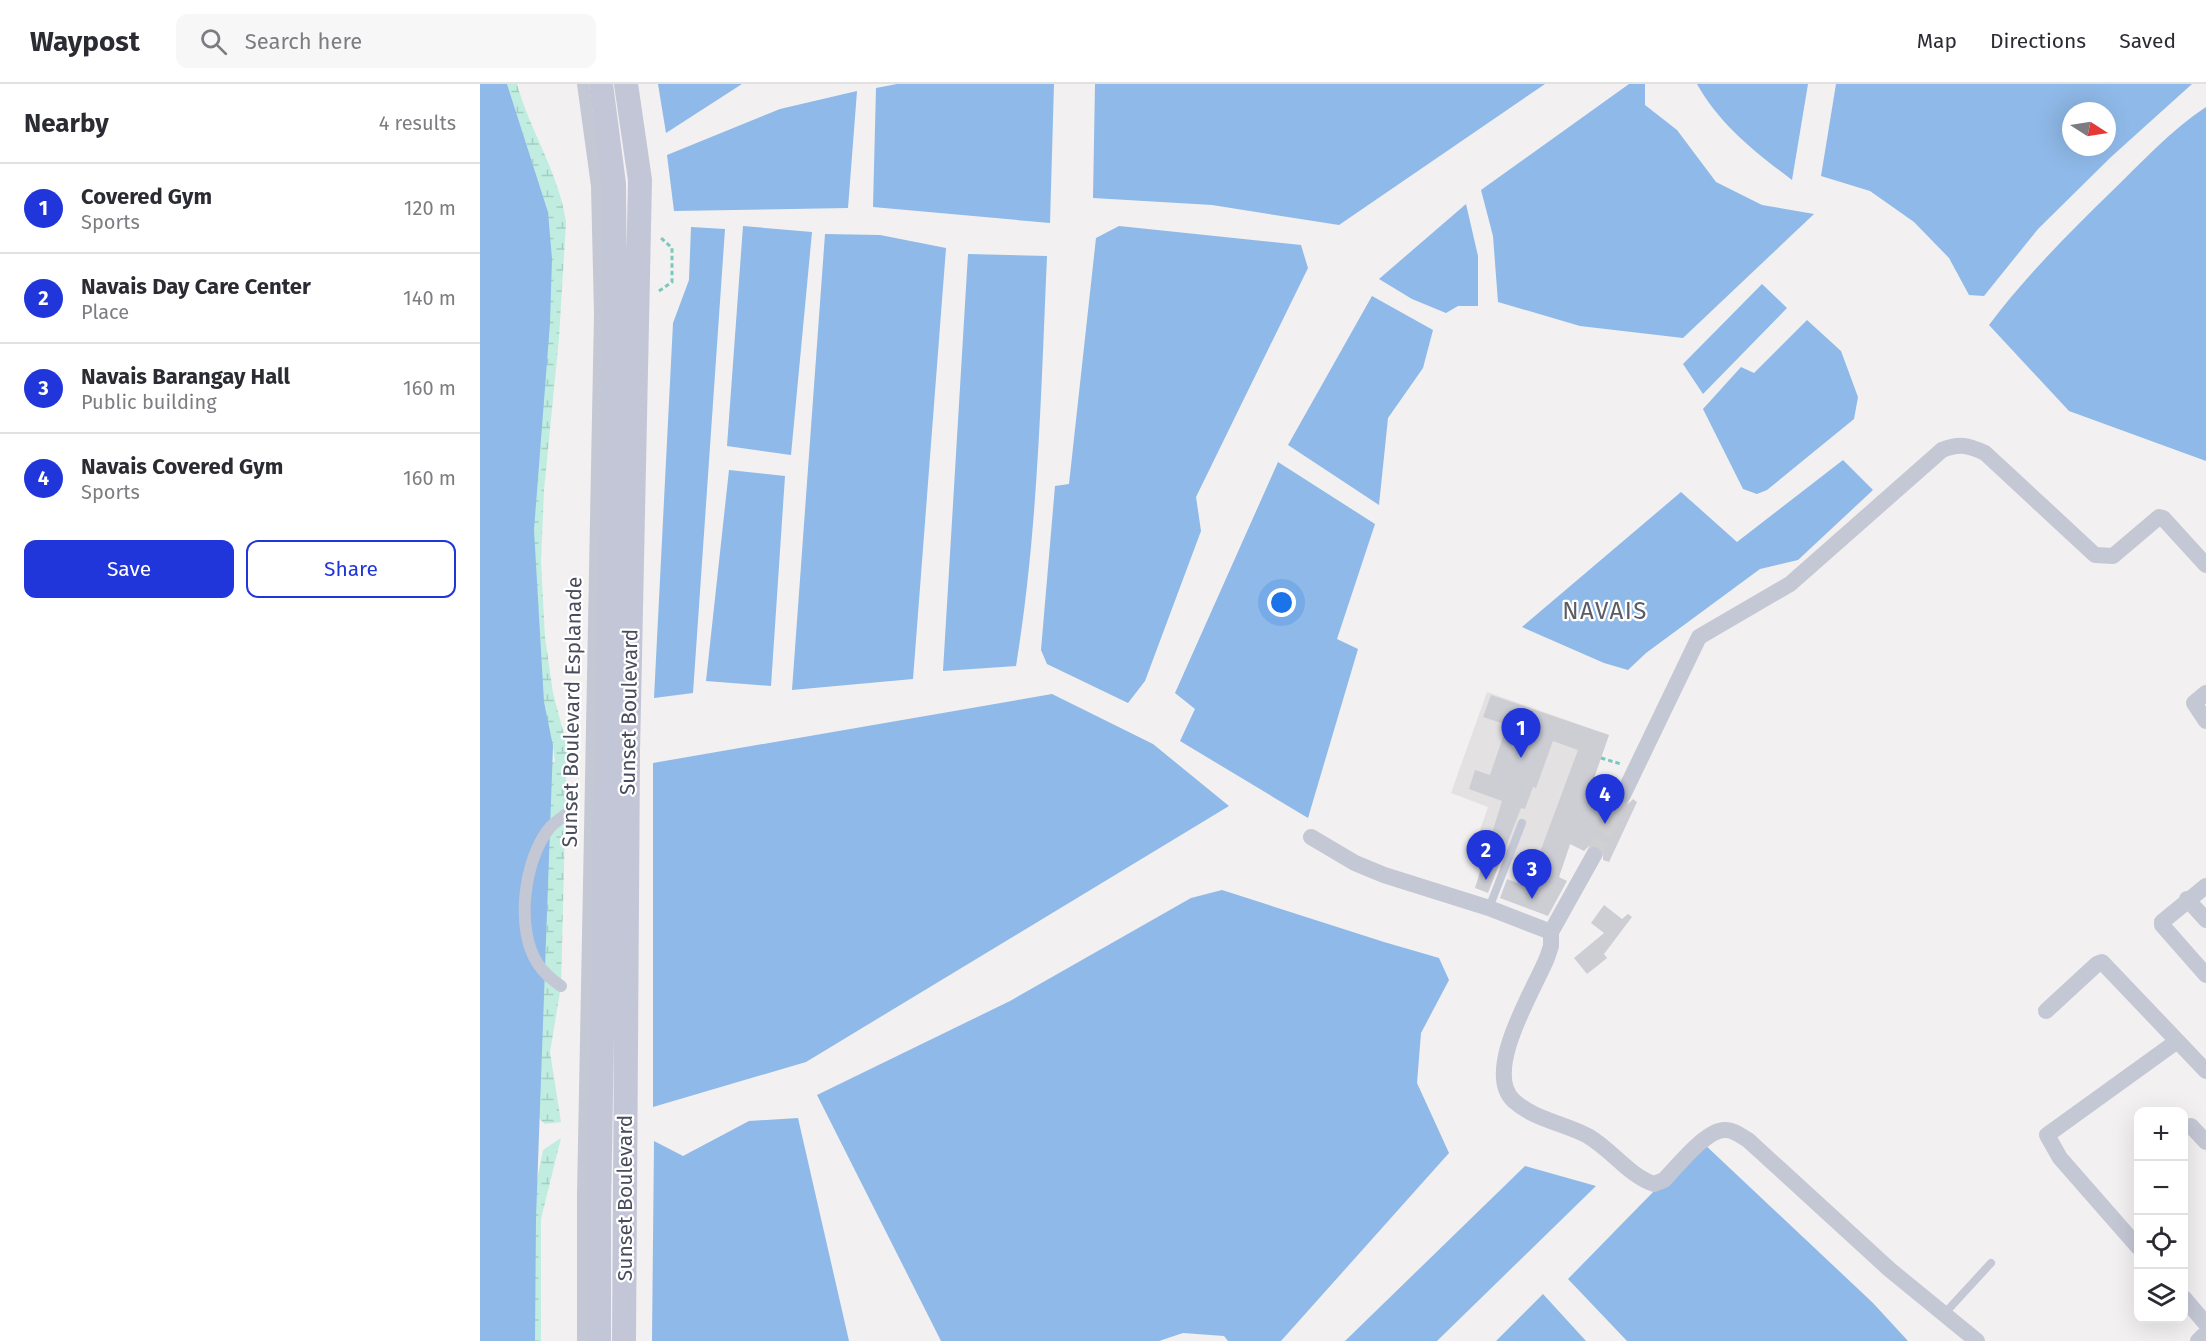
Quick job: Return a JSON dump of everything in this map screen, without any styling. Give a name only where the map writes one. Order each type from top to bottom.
[{"type":"main road","name":"Sunset Boulevard","points":[[599,1341],[599,1195],[615,311],[614,184],[600,84]]},
{"type":"main road","name":"Sunset Boulevard","points":[[624,1341],[628,740],[640,180],[626,84]]},
{"type":"main road","points":[[614,184],[640,180]]},
{"type":"street","name":"Sunset Boulevard Esplanade","points":[[583,84],[597,186],[600,313],[583,1171],[583,1341]]},
{"type":"street","points":[[1623,795],[1699,637],[1790,584],[1942,450],[1956,444],[1970,446],[1985,453],[2095,555],[2113,556],[2159,517],[2163,518],[2206,565]]},
{"type":"street","points":[[2206,693],[2194,703],[2206,721]]},
{"type":"street","points":[[561,986],[537,963],[530,946],[526,932],[526,892],[530,868],[548,828],[566,815]]},
{"type":"street","points":[[1311,837],[1355,863],[1384,875],[1489,908],[1551,932]]},
{"type":"street","points":[[1594,855],[1551,932],[1551,946],[1547,958],[1504,1059],[1505,1089],[1513,1101],[1538,1116],[1588,1137],[1634,1174],[1654,1184],[1664,1180],[1710,1136],[1725,1129],[1736,1133],[1748,1140],[1889,1269],[1977,1341]]},
{"type":"street","points":[[2206,886],[2187,899],[2162,922],[2162,929],[2206,975]]},
{"type":"street","points":[[2187,899],[2206,920]]},
{"type":"street","points":[[2046,1011],[2097,964],[2103,962],[2176,1042],[2206,1071]]},
{"type":"street","points":[[2134,1241],[2060,1158],[2047,1135],[2176,1042]]},
{"type":"street","points":[[2192,1126],[2206,1142]]},
{"type":"street","points":[[2188,1303],[2206,1323]]},
{"type":"street","points":[[2198,1341],[2206,1333]]},
{"type":"lane","points":[[1489,908],[1522,823]]},
{"type":"lane","points":[[1945,1313],[1991,1263]]},
{"type":"path","points":[[659,291],[672,282],[672,248],[660,239]]},
{"type":"shaded area","points":[[1487,692],[1609,735],[1559,876],[1474,847],[1488,807],[1451,793]]},
{"type":"green space","points":[[507,84],[517,84],[551,169],[566,222],[559,338],[544,490],[541,562],[545,637],[553,693],[567,746],[561,986],[550,1052],[561,1122],[545,1124],[533,1113],[538,770],[555,761],[553,746],[545,740],[531,564],[548,212]]},
{"type":"green space","points":[[561,1138],[541,1219],[541,1341],[517,1341],[536,1185],[543,1150]]},
{"type":"water","points":[[480,84],[507,84],[548,212],[552,259],[550,323],[534,530],[544,702],[553,746],[536,1218],[535,1341],[480,1341]]},
{"type":"water","points":[[658,84],[742,84],[666,133]]},
{"type":"water","points":[[897,84],[1054,84],[1050,223],[873,207],[876,88]]},
{"type":"water","points":[[1095,84],[1545,84],[1339,225],[1212,205],[1093,198]]},
{"type":"water","points":[[1629,84],[1645,84],[1645,105],[1677,130],[1716,182],[1762,205],[1814,214],[1683,338],[1580,326],[1498,302],[1493,236],[1481,190]]},
{"type":"water","points":[[1697,84],[1808,84],[1792,180],[1727,125]]},
{"type":"water","points":[[1836,84],[2192,84],[2116,152],[2116,102],[2062,102],[2062,156],[2112,156],[2038,229],[1984,296],[1969,295],[1949,258],[1914,222],[1870,191],[1821,176]]},
{"type":"water","points":[[857,91],[848,208],[674,211],[667,155],[780,109]]},
{"type":"water","points":[[2206,107],[2206,461],[2069,411],[1989,325],[2032,273],[2078,225],[2168,137]]},
{"type":"water","points":[[1466,204],[1478,256],[1478,306],[1458,306],[1446,313],[1412,299],[1379,279]]},
{"type":"water","points":[[743,226],[812,232],[791,455],[727,446]]},
{"type":"water","points":[[1119,226],[1301,245],[1308,268],[1196,497],[1201,531],[1145,681],[1128,703],[1047,664],[1041,650],[1055,486],[1069,484],[1096,238]]},
{"type":"water","points":[[691,227],[725,229],[693,693],[654,698],[673,323],[689,280]]},
{"type":"water","points":[[825,234],[880,235],[946,248],[913,679],[792,690]]},
{"type":"water","points":[[968,254],[1047,256],[1038,462],[1029,564],[1016,666],[943,671]]},
{"type":"water","points":[[1762,284],[1787,308],[1703,394],[1683,364]]},
{"type":"water","points":[[1372,296],[1433,330],[1423,368],[1388,418],[1379,505],[1288,445]]},
{"type":"water","points":[[1807,320],[1841,351],[1858,397],[1854,419],[1767,490],[1757,494],[1743,489],[1703,409],[1741,367],[1754,373]]},
{"type":"water","points":[[1843,460],[1873,490],[1798,560],[1760,569],[1646,653],[1628,670],[1604,663],[1522,627],[1681,492],[1737,542]]},
{"type":"water","points":[[1278,462],[1375,524],[1337,639],[1358,649],[1308,818],[1180,741],[1195,709],[1175,693]]},
{"type":"water","points":[[729,470],[785,476],[771,686],[706,681]]},
{"type":"water","points":[[1052,694],[1153,744],[1229,806],[806,1062],[653,1107],[653,763]]},
{"type":"water","points":[[1222,890],[1439,958],[1449,980],[1421,1033],[1417,1083],[1449,1153],[1281,1341],[1228,1341],[1224,1336],[1183,1333],[1159,1341],[941,1341],[817,1095],[1010,1001],[1191,898]]},
{"type":"water","points":[[798,1118],[849,1341],[652,1341],[654,1141],[683,1156],[749,1121]]},
{"type":"water","points":[[1702,1142],[1873,1303],[1908,1341],[1627,1341],[1568,1279]]},
{"type":"water","points":[[1525,1166],[1596,1186],[1437,1341],[1345,1341]]},
{"type":"water","points":[[1543,1294],[1586,1341],[1496,1341]]},
{"type":"building","points":[[1491,695],[1609,735],[1593,781],[1614,791],[1614,800],[1619,805],[1628,804],[1633,799],[1637,802],[1609,862],[1603,860],[1603,850],[1599,846],[1589,846],[1584,851],[1570,844],[1559,877],[1567,881],[1548,916],[1500,898],[1507,879],[1527,887],[1578,750],[1553,741],[1536,788],[1533,787],[1525,809],[1521,808],[1488,893],[1475,888],[1502,801],[1469,789],[1475,770],[1490,775],[1507,725],[1483,717]]},
{"type":"building","points":[[1604,905],[1622,919],[1628,914],[1632,917],[1604,954],[1607,958],[1587,974],[1574,958],[1604,933],[1591,923]]},
{"type":"tunnel","points":[[1594,855],[1623,795]]},
{"type":"place","name":"Covered Gym","points":[[1521,758]]},
{"type":"place","name":"Navais Covered Gym","points":[[1605,824]]},
{"type":"place","name":"Navais Day Care Center","points":[[1486,880]]},
{"type":"place","name":"Navais Barangay Hall","points":[[1532,899]]},
{"type":"district","name":"NAVAIS","points":[[1605,611]]}]
